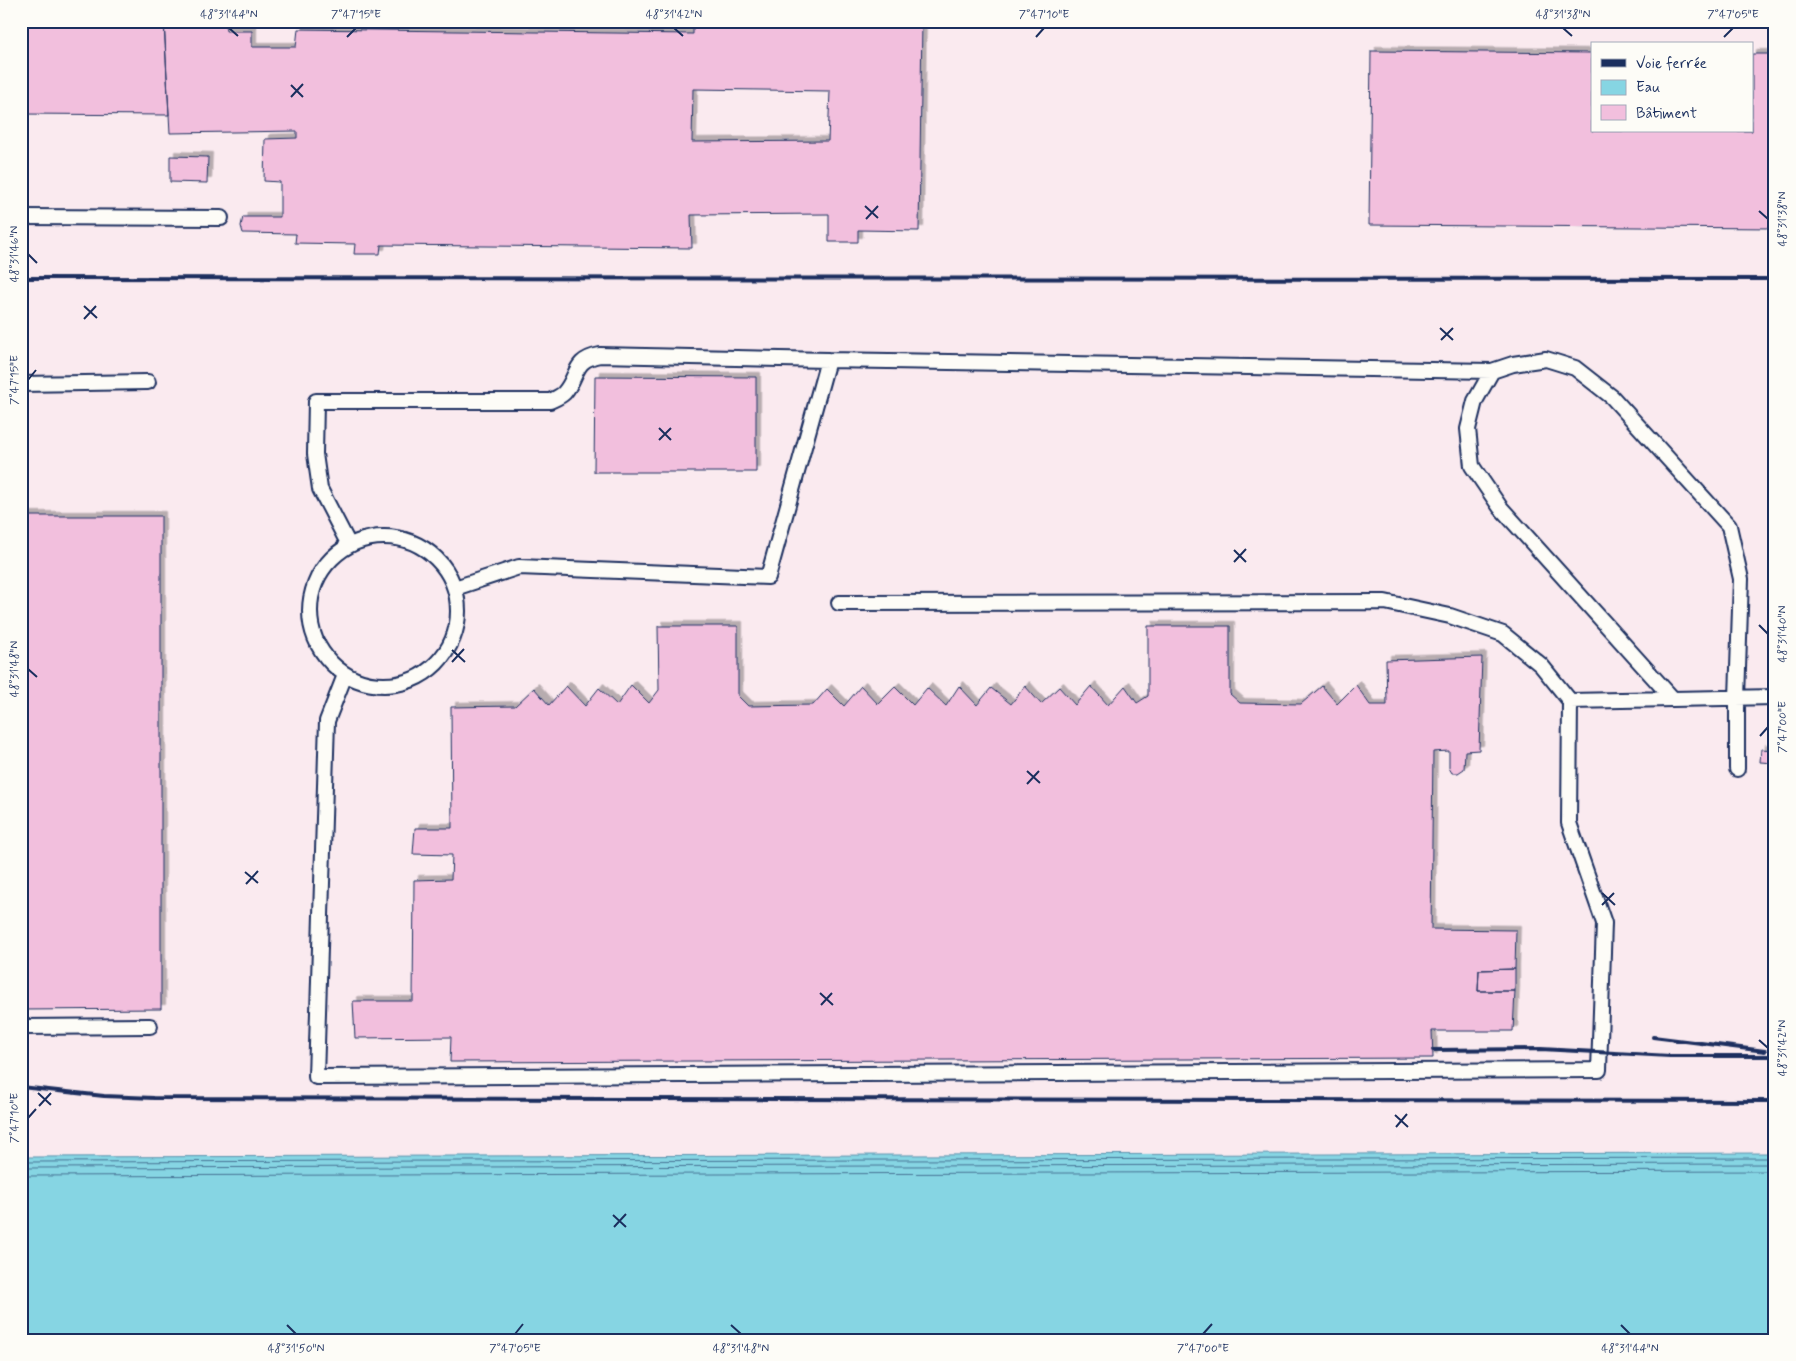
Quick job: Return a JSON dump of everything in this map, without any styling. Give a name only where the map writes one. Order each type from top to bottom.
[{"type":"lane","points":[[21,217],[221,218]]},
{"type":"lane","points":[[349,545],[320,489],[315,454],[316,400],[550,401],[564,393],[577,368],[583,362],[589,357],[600,355],[1492,371],[1513,364],[1546,360],[1575,368],[1612,397],[1729,526],[1741,579],[1737,698],[1738,768]]},
{"type":"lane","points":[[455,588],[518,567],[768,577],[828,360]]},
{"type":"lane","points":[[1492,371],[1476,401],[1468,430],[1472,466],[1500,507],[1673,699]]},
{"type":"lane","points":[[21,384],[148,382]]},
{"type":"lane","points":[[374,537],[400,538],[424,548],[443,565],[455,588],[459,614],[454,639],[440,661],[420,677],[395,685],[369,684],[345,675],[328,661],[316,642],[310,620],[310,597],[318,576],[331,558],[349,545],[374,537]]},
{"type":"lane","points":[[345,675],[328,721],[316,1077],[1599,1070],[1604,923],[1569,823],[1570,701],[1541,665],[1503,634],[1450,616],[1385,602],[839,603]]},
{"type":"lane","points":[[1570,701],[1775,697]]},
{"type":"lane","points":[[21,1027],[150,1026]]},
{"type":"shaded area","points":[[21,21],[1775,21],[1775,1340],[21,1340]]},
{"type":"water","points":[[1775,1153],[1775,1340],[21,1340],[21,1157]]},
{"type":"building","points":[[21,21],[164,21],[169,115],[21,114]]},
{"type":"building","points":[[164,21],[225,21],[226,31],[252,31],[252,47],[296,47],[298,29],[693,34],[693,21],[922,21],[919,231],[858,230],[858,242],[829,242],[829,214],[691,215],[692,248],[381,245],[380,254],[354,254],[355,244],[295,243],[296,234],[243,233],[241,226],[243,217],[280,217],[280,182],[264,181],[265,139],[297,138],[297,131],[170,133]],"holes":[[[693,89],[830,91],[828,141],[692,142]]]},
{"type":"building","points":[[1371,51],[1591,53],[1591,132],[1754,132],[1754,54],[1775,54],[1775,228],[1369,225]]},
{"type":"building","points":[[170,156],[208,157],[207,183],[170,182]]},
{"type":"building","points":[[595,376],[756,377],[756,472],[594,472]]},
{"type":"building","points":[[21,516],[161,516],[161,1009],[21,1010]]},
{"type":"building","points":[[658,626],[738,626],[738,696],[748,706],[813,705],[827,689],[844,706],[861,686],[878,704],[895,687],[913,705],[927,688],[946,706],[959,686],[977,705],[991,688],[1011,704],[1025,686],[1041,704],[1059,687],[1075,705],[1091,686],[1108,705],[1125,686],[1137,703],[1148,696],[1148,626],[1230,626],[1230,694],[1240,703],[1301,704],[1322,686],[1337,704],[1356,685],[1370,705],[1387,705],[1386,660],[1482,657],[1479,750],[1465,751],[1464,769],[1458,773],[1452,773],[1449,768],[1449,751],[1433,752],[1431,929],[1516,930],[1515,969],[1479,970],[1478,991],[1515,991],[1513,1031],[1432,1031],[1433,1058],[450,1062],[451,1037],[355,1038],[353,1001],[413,1001],[414,880],[451,879],[452,855],[413,854],[415,828],[452,828],[451,707],[515,706],[534,688],[549,705],[566,686],[585,706],[599,688],[617,705],[631,685],[649,703],[659,690]]},
{"type":"building","points":[[1761,749],[1775,750],[1775,763],[1760,762]]},
{"type":"building","points":[[1515,969],[1515,991],[1478,991],[1479,970]]},
{"type":"railway","points":[[21,278],[1775,279]]},
{"type":"railway","points":[[1653,1037],[1765,1051]]},
{"type":"railway","points":[[1433,1050],[1541,1049],[1670,1056],[1775,1056]]},
{"type":"railway","points":[[21,1087],[104,1096],[154,1098],[1775,1101]]}]
